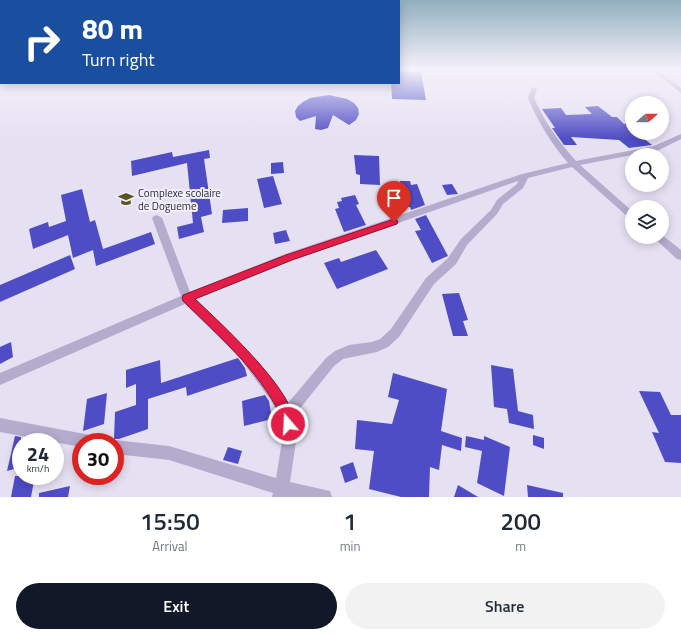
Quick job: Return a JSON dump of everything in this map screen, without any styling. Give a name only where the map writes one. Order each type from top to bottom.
[{"type":"street","points":[[533,93],[531,98],[540,117],[552,137],[573,164],[625,210]]},
{"type":"street","points":[[0,379],[187,298],[289,257],[525,176],[573,164],[656,148],[681,136]]},
{"type":"street","points":[[286,414],[330,362],[339,355],[349,351],[373,348],[384,343],[395,333],[430,281],[452,261],[464,242],[494,212],[500,202],[520,186],[525,176]]},
{"type":"street","points":[[157,218],[187,298],[243,353],[274,393],[286,414],[290,435],[281,493]]},
{"type":"street","points":[[666,244],[681,256]]},
{"type":"street","points":[[0,425],[72,439]]},
{"type":"street","points":[[124,448],[170,453],[281,493],[324,497]]},
{"type":"building","points":[[392,93],[425,93],[426,100],[392,99]]},
{"type":"building","points":[[329,95],[347,99],[354,103],[358,108],[359,114],[356,120],[349,125],[333,115],[328,128],[321,130],[315,129],[316,116],[300,121],[296,117],[295,111],[303,102],[310,98]]},
{"type":"building","points":[[598,106],[612,117],[617,117],[625,124],[625,140],[646,140],[652,145],[629,148],[619,140],[571,137],[577,145],[564,145],[552,128],[555,128],[542,109],[561,108],[566,115],[592,114],[585,107]]},
{"type":"building","points":[[209,150],[210,158],[204,159],[212,214],[201,217],[204,232],[179,239],[177,227],[193,223],[187,163],[132,176],[131,161],[172,152],[173,157]]},
{"type":"building","points":[[354,155],[379,156],[380,185],[360,184],[360,175],[356,174]]},
{"type":"building","points":[[283,162],[284,173],[271,174],[271,163]]},
{"type":"building","points":[[273,176],[282,204],[264,208],[257,179]]},
{"type":"building","points":[[400,181],[410,181],[411,185],[417,184],[425,205],[411,210],[410,207],[407,207]]},
{"type":"building","points":[[452,184],[458,194],[447,195],[442,185]]},
{"type":"building","points":[[82,189],[90,222],[95,220],[103,249],[151,232],[155,244],[96,266],[93,250],[73,258],[68,235],[33,249],[29,229],[48,222],[49,227],[66,221],[61,195]]},
{"type":"building","points":[[355,195],[359,204],[356,205],[366,225],[344,232],[335,209],[339,208],[337,202],[342,201],[341,198]]},
{"type":"building","points":[[248,208],[248,221],[222,223],[223,210]]},
{"type":"building","points":[[426,215],[448,256],[432,263],[415,231],[421,230],[415,219]]},
{"type":"building","points":[[286,230],[290,241],[275,244],[273,233]]},
{"type":"building","points":[[376,250],[388,269],[337,289],[324,263],[339,258],[341,262]]},
{"type":"building","points":[[70,255],[75,269],[0,302],[0,285]]},
{"type":"building","points":[[459,293],[468,320],[463,321],[468,336],[453,336],[442,294]]},
{"type":"building","points":[[11,342],[13,357],[0,364],[0,347]]},
{"type":"building","points":[[238,358],[245,368],[247,376],[187,396],[186,387],[148,399],[148,429],[124,437],[124,433],[114,433],[115,412],[136,405],[136,384],[126,388],[126,370],[160,360],[161,383]]},
{"type":"building","points":[[491,365],[513,369],[518,411],[533,415],[534,429],[509,423],[507,409],[494,407]]},
{"type":"building","points":[[393,373],[447,389],[441,431],[462,438],[461,451],[442,445],[439,470],[430,467],[429,497],[401,497],[369,489],[374,451],[355,449],[357,420],[392,424],[399,400],[388,397]]},
{"type":"building","points":[[639,391],[660,392],[671,415],[681,415],[681,463],[665,462],[652,432],[659,433]]},
{"type":"building","points":[[107,393],[104,424],[83,431],[87,399]]},
{"type":"building","points":[[265,395],[269,401],[272,419],[244,426],[242,401]]},
{"type":"building","points":[[533,435],[544,438],[544,449],[533,445]]},
{"type":"building","points":[[466,436],[484,440],[484,436],[510,447],[504,496],[477,483],[482,451],[465,447]]},
{"type":"building","points":[[228,447],[242,451],[238,464],[223,460]]},
{"type":"building","points":[[12,449],[12,470],[7,471]]},
{"type":"building","points":[[353,462],[358,478],[345,483],[340,467]]},
{"type":"building","points":[[13,485],[33,485],[31,497],[11,497]]},
{"type":"building","points":[[458,485],[478,497],[454,497]]},
{"type":"building","points":[[527,485],[563,493],[563,497],[528,497]]},
{"type":"building","points":[[70,486],[68,497],[39,497],[39,493]]},
{"type":"place","name":"Complexe scolaire de Dogueme","points":[[126,199]]},
{"type":"route","points":[[288,424],[286,414],[274,393],[254,366],[243,353],[214,327],[187,298],[289,257],[394,222]]}]
